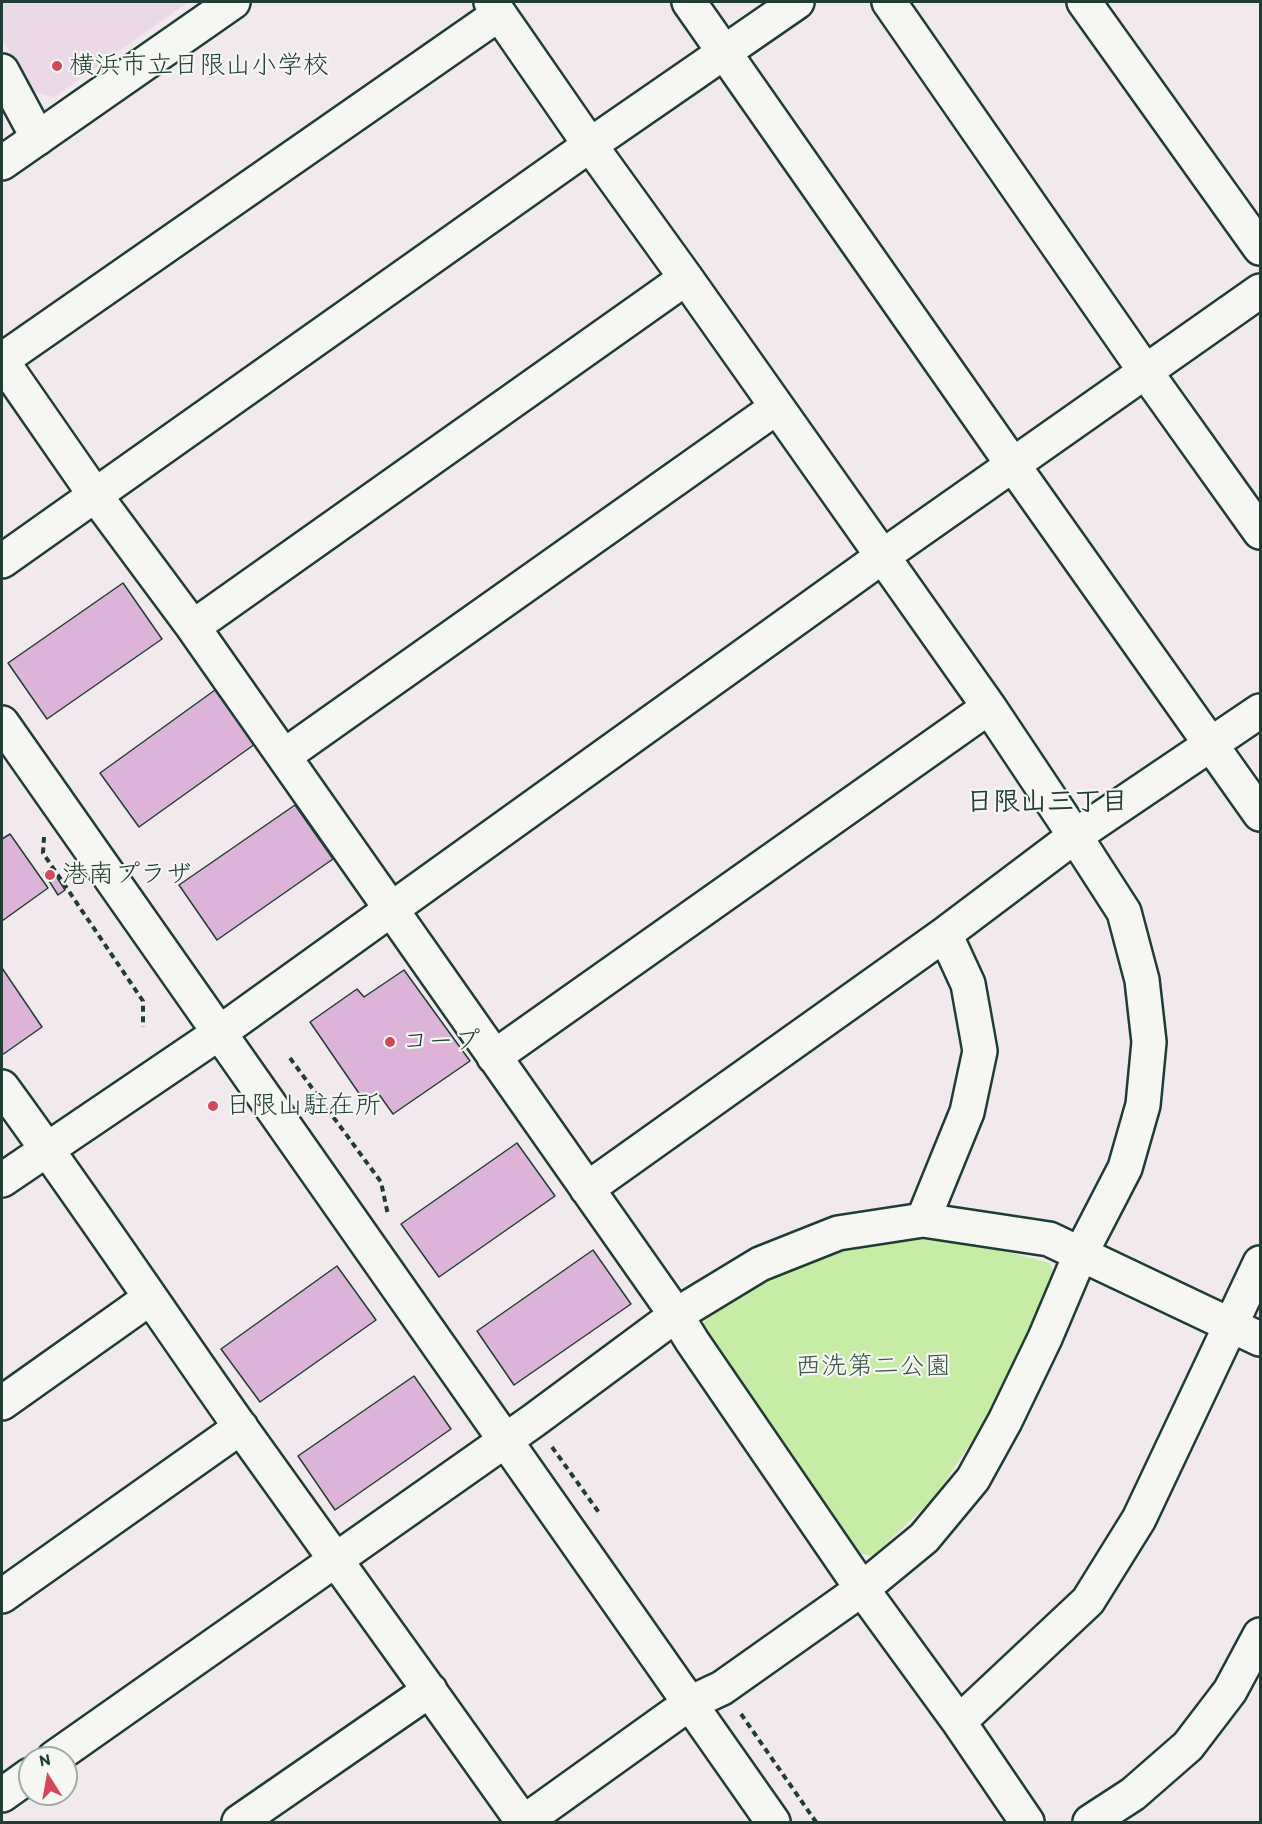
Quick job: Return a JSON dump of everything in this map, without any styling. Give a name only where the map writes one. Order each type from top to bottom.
[{"type":"street","points":[[2,163],[233,2]]},
{"type":"street","points":[[689,2],[1013,465],[1213,744],[1260,814]]},
{"type":"street","points":[[2,561],[590,145],[797,2]]},
{"type":"street","points":[[889,2],[1145,371],[1260,532]]},
{"type":"street","points":[[1084,2],[1260,248]]},
{"type":"street","points":[[2,1087],[240,1427],[523,1822],[690,1703],[722,1688],[862,1589],[924,1538],[973,1479],[1005,1421],[1045,1338],[1081,1254],[1125,1168],[1143,1105],[1149,1042],[1142,980],[1124,912],[989,707],[495,8],[2,361],[95,495],[193,627],[284,756],[676,1315],[862,1589],[959,1722],[1027,1822]]},
{"type":"street","points":[[2,71],[38,138]]},
{"type":"street","points":[[193,627],[686,278]]},
{"type":"street","points":[[2,1180],[219,1033],[883,556],[1260,291]]},
{"type":"street","points":[[284,756],[777,407]]},
{"type":"street","points":[[494,1057],[989,707]]},
{"type":"street","points":[[587,1189],[945,934],[1075,836],[1260,711]]},
{"type":"street","points":[[2,723],[773,1822]]},
{"type":"street","points":[[923,1220],[967,1112],[980,1051],[968,984],[945,934]]},
{"type":"street","points":[[71,1746],[540,1416],[676,1315],[760,1264],[838,1233],[923,1220],[1049,1239],[1246,1332]]},
{"type":"street","points":[[959,1722],[1088,1601],[1139,1519],[1246,1332],[1260,1263]]},
{"type":"street","points":[[2,1403],[150,1298]]},
{"type":"street","points":[[2,1596],[240,1427]]},
{"type":"street","points":[[1090,1822],[1133,1794],[1188,1746],[1230,1691],[1260,1635]]},
{"type":"street","points":[[239,1822],[430,1690]]},
{"type":"street","points":[[2,1795],[18,1784]]},
{"type":"path","points":[[44,835],[43,853],[143,1001],[143,1027]]},
{"type":"shaded area","name":"横浜市立日限山小学校","points":[[2,2],[188,2],[54,97],[32,92],[2,39]]},
{"type":"green space","name":"西洗第二公園","points":[[912,1238],[981,1245],[1050,1263],[1055,1277],[989,1415],[935,1497],[873,1556],[855,1553],[701,1338],[705,1319],[772,1276],[844,1247]]},
{"type":"building","points":[[123,583],[162,639],[47,719],[8,663]]},
{"type":"building","points":[[215,690],[255,744],[139,827],[100,773]]},
{"type":"building","points":[[295,805],[333,859],[217,940],[179,885]]},
{"type":"building","points":[[10,834],[48,888],[2,921],[2,839]]},
{"type":"building","points":[[51,868],[65,890],[58,895],[44,873]]},
{"type":"building","points":[[2,968],[42,1027],[2,1055]]},
{"type":"building","name":"コープ","points":[[404,970],[470,1061],[393,1114],[378,1093],[365,1102],[310,1022],[357,989],[364,997]]},
{"type":"building","points":[[517,1143],[555,1196],[439,1277],[401,1224]]},
{"type":"building","points":[[593,1250],[631,1304],[514,1385],[477,1331]]},
{"type":"building","points":[[337,1266],[376,1320],[260,1402],[221,1349]]},
{"type":"building","points":[[414,1376],[451,1429],[335,1510],[298,1456]]},
{"type":"place","name":"横浜市立日限山小学校","points":[[57,66]]},
{"type":"place","name":"港南プラザ","points":[[50,875]]},
{"type":"place","name":"コープ","points":[[390,1042]]},
{"type":"place","name":"日限山駐在所","points":[[213,1106]]},
{"type":"district","name":"日限山三丁目","points":[[1047,803]]}]
